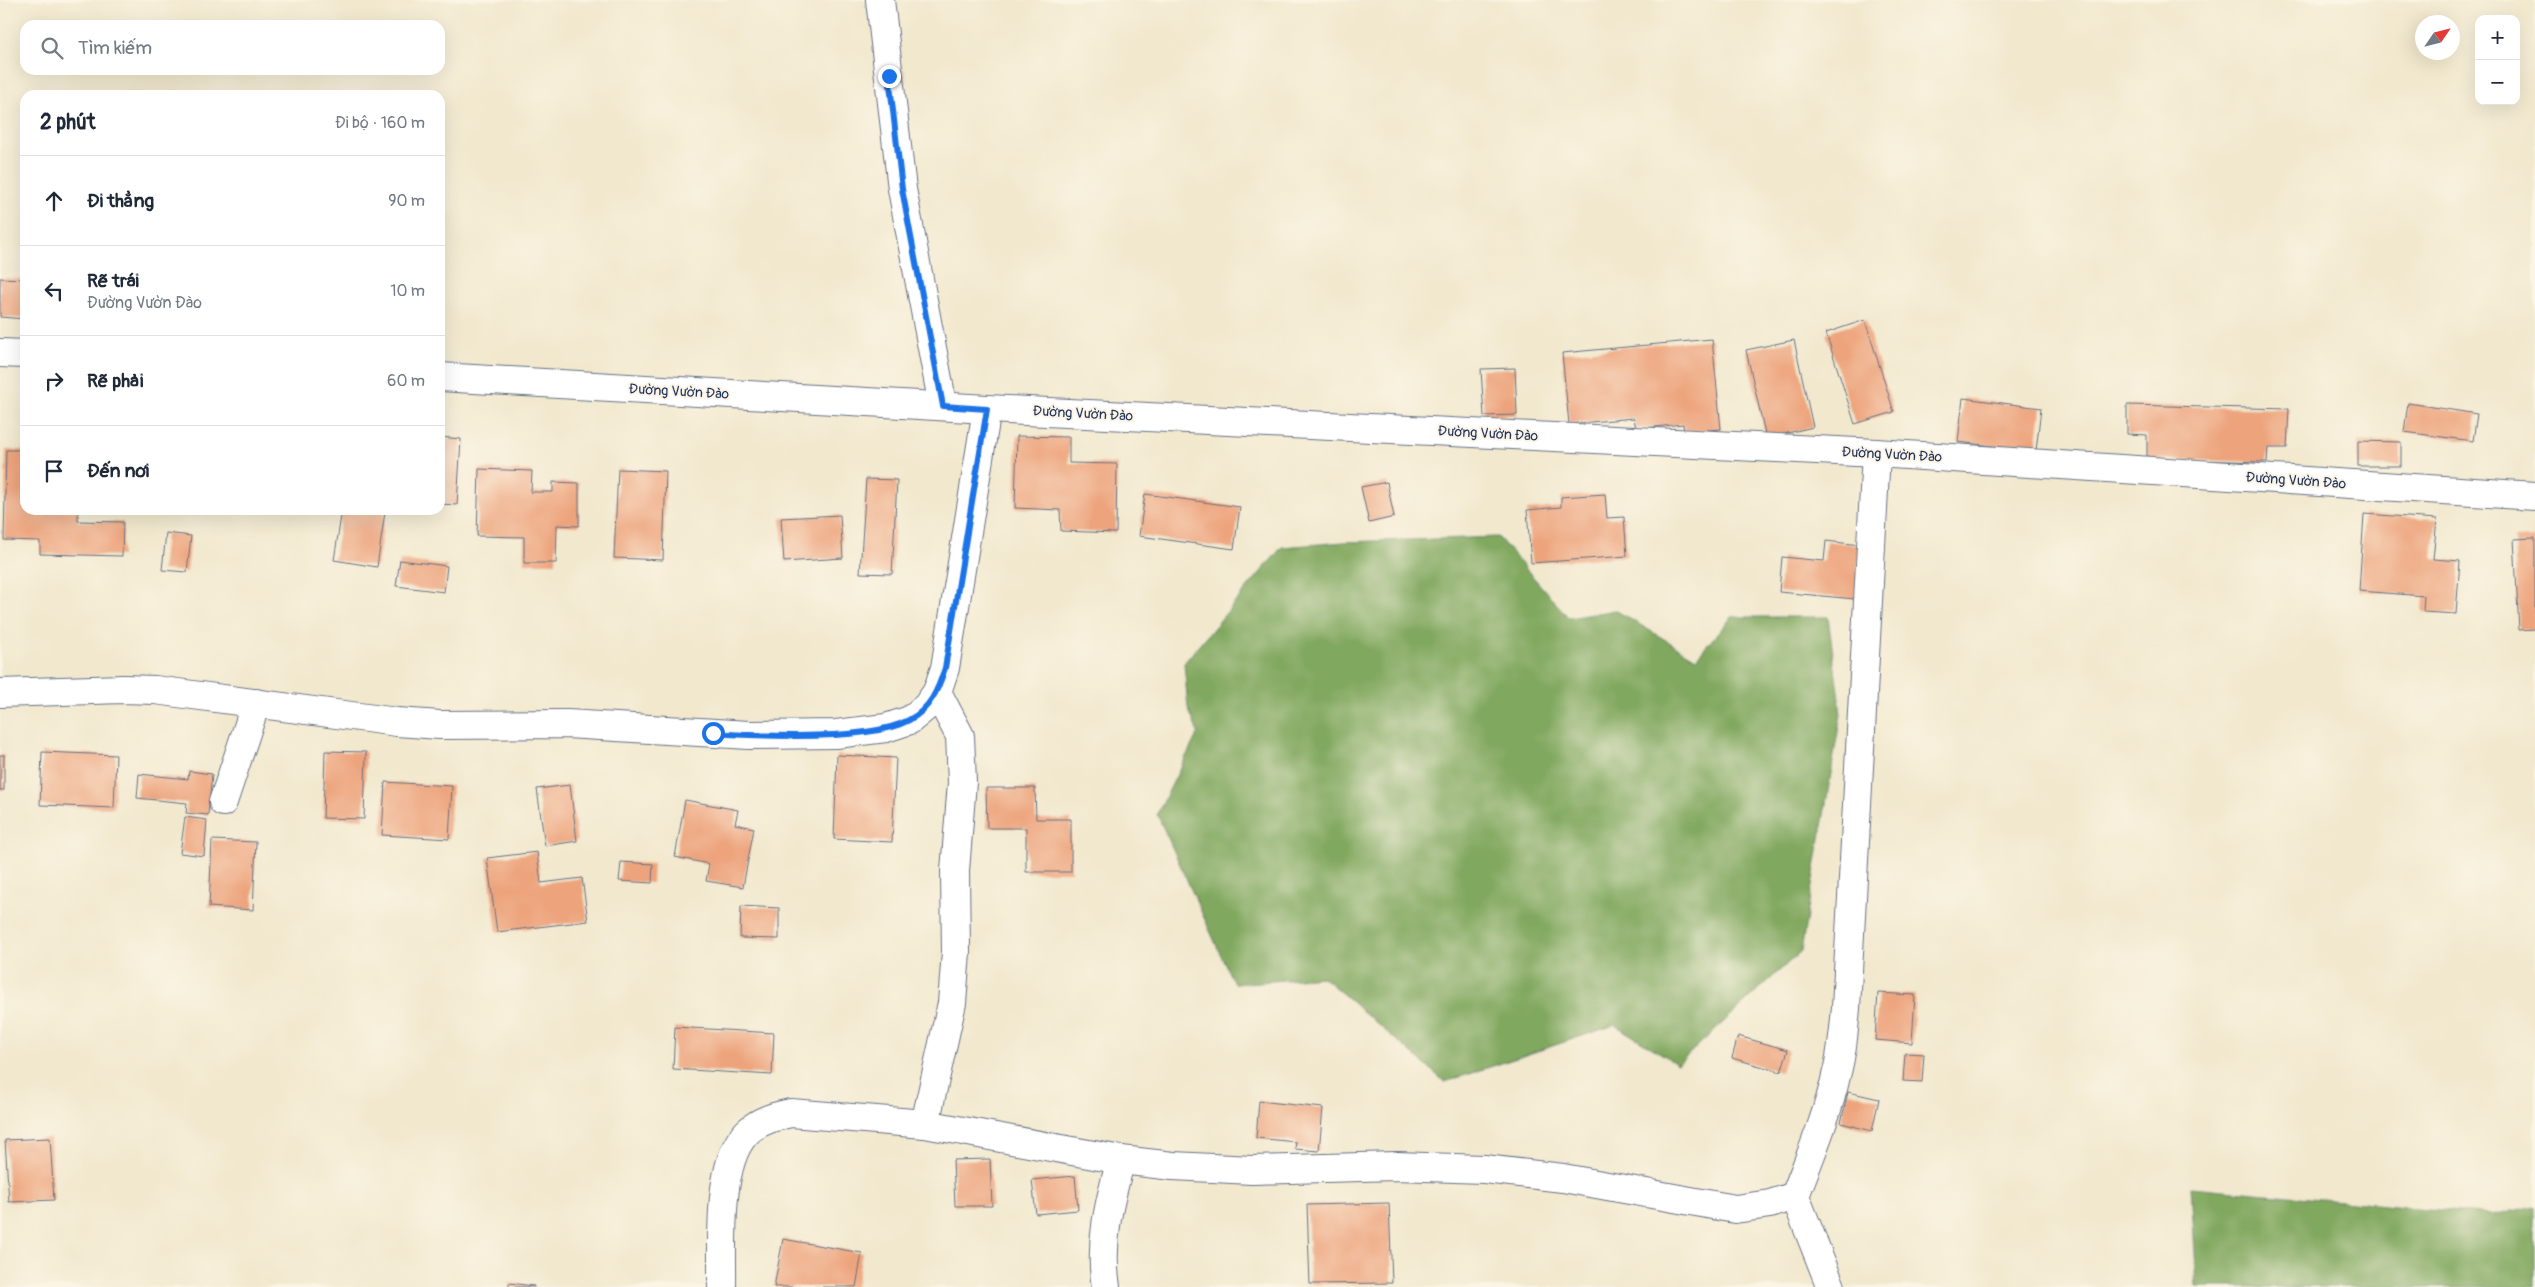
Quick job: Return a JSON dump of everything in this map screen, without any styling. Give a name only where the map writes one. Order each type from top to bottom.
[{"type":"street","points":[[880,0],[902,189],[943,406]]},
{"type":"street","points":[[0,353],[20,354]]},
{"type":"street","name":"Đường Vườn Đào","points":[[445,377],[987,409],[1876,453],[2535,496]]},
{"type":"street","points":[[0,693],[123,688],[256,703],[396,722],[440,725],[567,724],[749,735],[836,734],[886,728],[910,720],[927,706],[937,692],[945,668],[987,409]]},
{"type":"street","points":[[1831,1287],[1796,1196],[1836,1077],[1845,1017],[1876,453]]},
{"type":"street","points":[[925,1124],[952,1003],[956,952],[955,871],[962,782],[960,736],[937,692]]},
{"type":"street","points":[[224,802],[256,703]]},
{"type":"street","points":[[722,1287],[725,1187],[729,1166],[737,1147],[750,1129],[770,1117],[791,1113],[925,1124],[1120,1160],[1252,1170],[1396,1166],[1484,1169],[1563,1178],[1735,1209],[1770,1204],[1796,1196]]},
{"type":"street","points":[[1106,1287],[1103,1243],[1107,1211],[1120,1160]]},
{"type":"green space","points":[[1498,537],[1569,618],[1615,610],[1696,658],[1732,617],[1828,617],[1841,714],[1801,951],[1678,1064],[1615,1025],[1445,1082],[1323,977],[1234,984],[1157,814],[1198,733],[1188,708],[1184,663],[1282,547],[1344,542]]},
{"type":"green space","points":[[2191,1187],[2492,1215],[2535,1206],[2535,1287],[2197,1287]]},
{"type":"building","points":[[0,278],[20,279],[20,319],[0,317]]},
{"type":"building","points":[[1865,320],[1894,412],[1855,424],[1826,333]]},
{"type":"building","points":[[1712,339],[1721,429],[1684,432],[1683,424],[1636,429],[1634,418],[1569,424],[1562,353]]},
{"type":"building","points":[[1794,340],[1813,427],[1766,438],[1746,350]]},
{"type":"building","points":[[1515,368],[1517,415],[1484,416],[1481,369]]},
{"type":"building","points":[[1963,398],[2041,408],[2036,451],[1958,442]]},
{"type":"building","points":[[2408,403],[2477,414],[2473,441],[2404,432]]},
{"type":"building","points":[[2127,405],[2289,409],[2287,448],[2268,448],[2267,462],[2147,459],[2147,435],[2127,434]]},
{"type":"building","points":[[1017,436],[1069,437],[1069,463],[1117,464],[1116,533],[1061,531],[1060,510],[1015,508]]},
{"type":"building","points":[[445,437],[461,439],[457,505],[445,504]]},
{"type":"building","points":[[2358,441],[2401,442],[2401,466],[2358,466]]},
{"type":"building","points":[[6,450],[20,450],[20,515],[78,515],[78,521],[123,522],[122,556],[40,554],[40,541],[4,540]]},
{"type":"building","points":[[479,469],[532,471],[531,492],[553,492],[553,482],[579,483],[579,526],[557,525],[556,563],[524,563],[524,537],[477,536]]},
{"type":"building","points":[[618,469],[666,471],[663,560],[614,558]]},
{"type":"building","points":[[866,479],[897,480],[892,574],[860,573]]},
{"type":"building","points":[[1387,482],[1394,517],[1369,523],[1361,487]]},
{"type":"building","points":[[1145,494],[1240,507],[1234,549],[1139,536]]},
{"type":"building","points":[[1605,494],[1607,518],[1624,517],[1627,556],[1531,563],[1527,510],[1561,507],[1561,497]]},
{"type":"building","points":[[2364,514],[2437,519],[2433,559],[2460,561],[2456,614],[2423,612],[2424,596],[2359,591]]},
{"type":"building","points":[[341,515],[385,515],[377,567],[334,560]]},
{"type":"building","points":[[840,515],[843,558],[784,562],[781,518]]},
{"type":"building","points":[[166,533],[191,536],[187,572],[162,570]]},
{"type":"building","points":[[2535,538],[2535,629],[2519,630],[2514,539]]},
{"type":"building","points":[[1826,541],[1860,545],[1855,599],[1779,592],[1782,557],[1824,561]]},
{"type":"building","points":[[400,560],[447,566],[444,592],[396,586]]},
{"type":"building","points":[[325,751],[366,752],[364,819],[323,818]]},
{"type":"building","points":[[42,752],[116,755],[114,808],[40,805]]},
{"type":"building","points":[[0,755],[4,755],[4,790],[0,790]]},
{"type":"building","points":[[837,755],[896,758],[892,842],[834,839]]},
{"type":"building","points":[[189,771],[212,774],[208,815],[186,813],[187,803],[137,798],[139,774],[188,779]]},
{"type":"building","points":[[385,782],[452,786],[449,839],[382,835]]},
{"type":"building","points":[[570,785],[577,841],[545,846],[537,789]]},
{"type":"building","points":[[986,788],[1035,788],[1036,819],[1071,819],[1071,872],[1026,872],[1026,828],[987,828]]},
{"type":"building","points":[[685,800],[738,810],[735,824],[754,828],[743,887],[706,881],[709,864],[675,857]]},
{"type":"building","points":[[185,817],[207,820],[204,856],[180,853]]},
{"type":"building","points":[[212,840],[256,842],[253,910],[209,907]]},
{"type":"building","points":[[537,852],[541,883],[582,878],[588,921],[497,932],[487,858]]},
{"type":"building","points":[[621,862],[653,864],[652,883],[619,881]]},
{"type":"building","points":[[741,906],[779,908],[779,939],[740,938]]},
{"type":"building","points":[[1878,993],[1915,995],[1912,1043],[1875,1040]]},
{"type":"building","points":[[675,1027],[774,1033],[772,1075],[673,1069]]},
{"type":"building","points":[[1738,1036],[1788,1050],[1781,1072],[1732,1058]]},
{"type":"building","points":[[1905,1053],[1924,1054],[1922,1082],[1903,1081]]},
{"type":"building","points":[[1848,1092],[1879,1099],[1872,1131],[1841,1123]]},
{"type":"building","points":[[1259,1101],[1323,1108],[1319,1151],[1295,1149],[1296,1142],[1256,1138]]},
{"type":"building","points":[[50,1138],[54,1200],[9,1202],[5,1140]]},
{"type":"building","points":[[990,1159],[992,1206],[955,1206],[953,1160]]},
{"type":"building","points":[[1075,1176],[1078,1210],[1036,1214],[1032,1180]]},
{"type":"building","points":[[1389,1203],[1392,1283],[1310,1284],[1307,1205]]},
{"type":"building","points":[[783,1239],[862,1253],[856,1287],[774,1287]]},
{"type":"building","points":[[509,1283],[534,1286],[534,1287],[509,1287]]},
{"type":"route","points":[[713,733],[749,735],[836,734],[886,728],[910,720],[927,706],[937,692],[945,668],[987,409],[943,406],[902,189],[889,76]]}]
